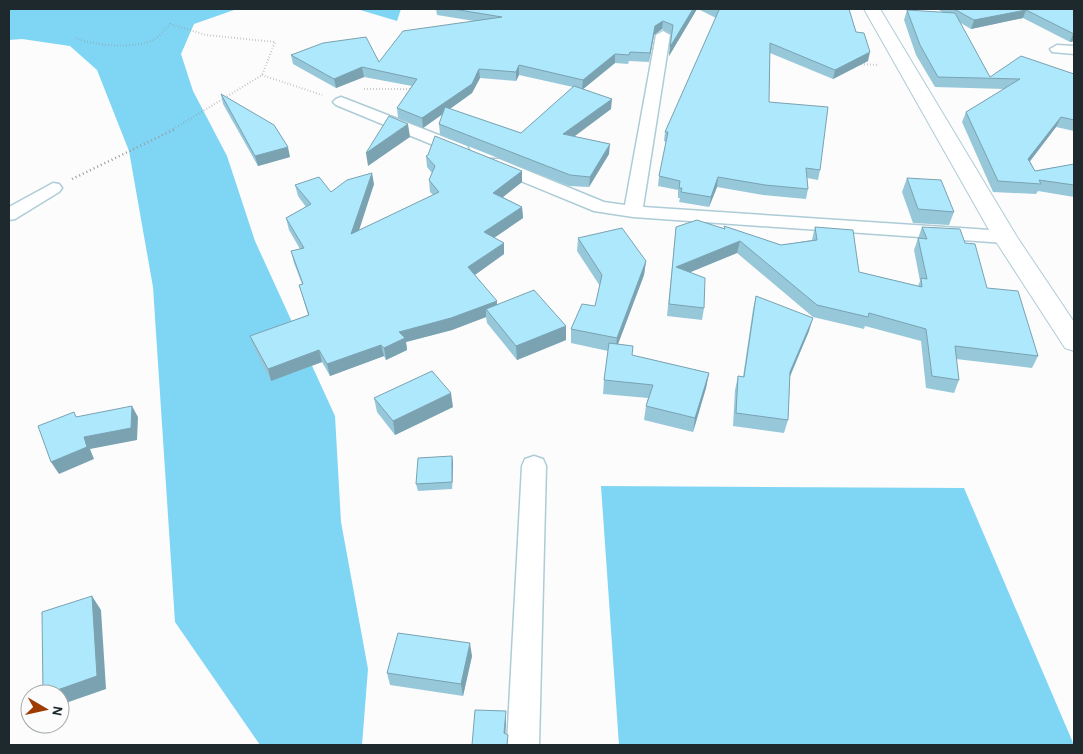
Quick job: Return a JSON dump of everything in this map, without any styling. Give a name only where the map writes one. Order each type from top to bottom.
[{"type":"street","points":[[872,9],[1004,237],[1074,342]]},
{"type":"street","points":[[633,212],[663,35]]},
{"type":"street","points":[[1057,49],[1074,50]]},
{"type":"street","points":[[341,102],[600,207],[633,212],[1004,237]]},
{"type":"street","points":[[9,214],[53,188]]},
{"type":"street","points":[[523,745],[534,466]]},
{"type":"path","points":[[53,188],[179,127],[262,75],[275,42],[206,35],[170,24],[153,40],[123,45],[90,44],[76,38]]},
{"type":"path","points":[[856,64],[905,66]]},
{"type":"path","points":[[262,75],[341,102],[366,89],[416,89]]},
{"type":"shaded area","points":[[9,9],[237,9],[194,24],[181,54],[193,91],[227,156],[255,241],[335,416],[341,522],[368,669],[362,745],[260,745],[175,622],[153,287],[129,151],[97,70],[70,46],[22,39],[9,40]]},
{"type":"shaded area","points":[[357,9],[401,9],[397,21]]},
{"type":"shaded area","points":[[601,486],[964,488],[1074,745],[619,745]]},
{"type":"building","points":[[453,9],[693,9],[670,47],[673,25],[663,21],[655,26],[650,53],[630,52],[629,55],[615,54],[583,80],[519,65],[516,72],[479,69],[472,84],[422,118],[397,108],[417,79],[362,67],[334,79],[291,55],[323,43],[366,37],[379,62],[403,31],[502,17]]},
{"type":"building","points":[[716,9],[849,9],[856,32],[864,33],[870,52],[835,70],[770,43],[769,102],[828,107],[820,170],[806,168],[808,189],[765,185],[718,177],[711,197],[681,192],[682,188],[679,188],[680,181],[659,176],[668,132],[665,132],[719,10]]},
{"type":"building","points":[[954,9],[1074,9],[1074,34],[1026,10],[974,20]]},
{"type":"building","points":[[907,10],[955,13],[990,77],[1021,56],[1074,74],[1074,120],[1061,117],[1028,159],[1035,171],[1074,164],[1074,185],[1039,180],[1041,184],[998,181],[966,112],[1020,79],[938,77],[920,45]]},
{"type":"building","points":[[574,86],[612,99],[563,134],[610,144],[590,177],[570,175],[439,124],[445,107],[521,133]]},
{"type":"building","points":[[221,94],[274,125],[288,147],[255,156]]},
{"type":"building","points":[[389,116],[408,124],[366,153]]},
{"type":"building","points":[[435,136],[522,171],[493,193],[522,207],[484,232],[504,243],[468,267],[497,301],[451,318],[399,332],[405,338],[384,348],[381,345],[327,364],[319,350],[268,369],[250,336],[309,315],[299,285],[303,284],[291,251],[304,248],[286,218],[311,204],[295,185],[319,177],[331,192],[347,180],[372,173],[351,234],[439,192],[429,180],[435,166],[426,156]]},
{"type":"building","points":[[907,178],[941,180],[954,212],[918,209]]},
{"type":"building","points":[[697,220],[725,229],[724,226],[781,245],[817,240],[815,227],[853,230],[859,272],[922,287],[921,278],[927,279],[918,238],[927,239],[922,227],[960,229],[965,243],[975,244],[987,288],[1018,291],[1038,356],[955,346],[959,380],[932,376],[926,329],[869,313],[868,317],[817,305],[740,241],[676,267],[705,278],[704,308],[669,304],[676,227]]},
{"type":"building","points":[[622,228],[646,261],[617,338],[571,329],[582,304],[595,306],[602,275],[578,238]]},
{"type":"building","points":[[534,290],[566,326],[516,346],[486,309]]},
{"type":"building","points":[[756,296],[813,318],[790,372],[788,420],[736,413],[738,376],[744,377]]},
{"type":"building","points":[[609,343],[633,346],[632,355],[709,373],[695,418],[646,406],[653,385],[604,380]]},
{"type":"building","points":[[432,371],[451,393],[393,421],[374,398]]},
{"type":"building","points":[[132,406],[131,428],[84,437],[87,447],[51,462],[38,426],[74,412],[76,417]]},
{"type":"building","points":[[452,456],[452,482],[416,484],[418,458]]},
{"type":"building","points":[[92,596],[97,676],[70,686],[70,684],[43,684],[42,612]]},
{"type":"building","points":[[398,633],[470,643],[461,684],[387,673]]},
{"type":"building","points":[[475,710],[506,711],[504,733],[508,735],[507,745],[472,745]]}]
